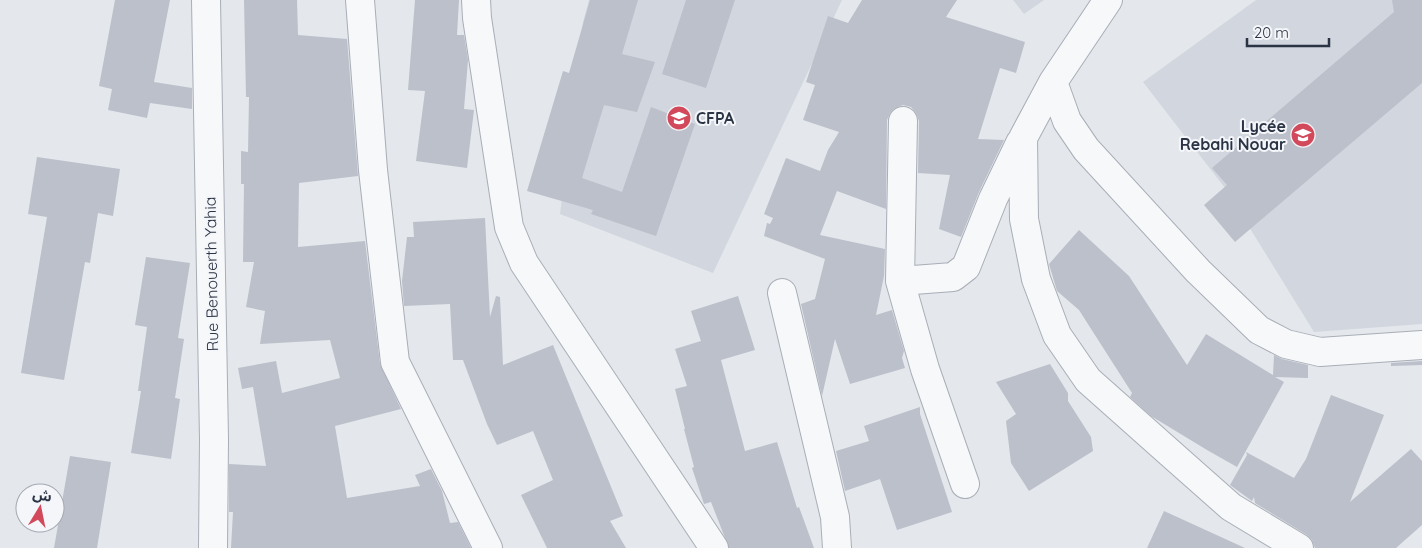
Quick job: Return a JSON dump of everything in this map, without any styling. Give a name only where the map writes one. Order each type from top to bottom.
[{"type":"street","name":"Rue Benouerth Yahia","points":[[206,0],[214,439],[212,548]]},
{"type":"street","points":[[360,0],[373,170],[395,362],[488,548]]},
{"type":"street","points":[[476,0],[477,18],[509,227],[524,263],[714,548]]},
{"type":"street","points":[[900,281],[953,277],[966,267],[993,199],[1023,138],[1053,82],[1108,0]]},
{"type":"street","points":[[1053,82],[1067,121],[1086,149],[1198,271],[1259,330],[1286,344],[1320,352],[1422,346]]},
{"type":"street","points":[[903,121],[900,281],[925,369],[965,484]]},
{"type":"street","points":[[1023,138],[1024,219],[1036,279],[1057,335],[1088,380],[1231,507],[1299,548]]},
{"type":"street","points":[[782,293],[835,517],[837,548]]},
{"type":"shaded area","name":"CFPA","points":[[589,0],[842,0],[713,273],[560,214],[583,22]]},
{"type":"shaded area","points":[[1013,0],[1044,0],[1024,14]]},
{"type":"shaded area","name":"Lycée Rebahi Nouar","points":[[1256,0],[1422,0],[1422,324],[1314,332],[1225,188],[1143,82]]},
{"type":"building","points":[[115,0],[170,0],[154,82],[192,88],[192,109],[150,103],[147,118],[108,110],[112,89],[99,86]]},
{"type":"building","points":[[244,0],[297,0],[298,35],[347,39],[358,176],[299,183],[298,247],[365,241],[380,364],[401,409],[335,426],[347,498],[420,486],[415,475],[431,469],[442,491],[450,523],[458,522],[471,548],[231,548],[233,512],[229,512],[229,464],[266,466],[253,387],[242,389],[238,368],[276,361],[282,393],[340,378],[330,340],[260,344],[265,311],[246,307],[254,262],[243,262],[244,184],[241,184],[241,151],[248,152],[249,97],[246,97]]},
{"type":"building","points":[[415,0],[459,0],[457,35],[464,35],[468,60],[464,109],[474,110],[467,168],[416,161],[425,91],[408,90]]},
{"type":"building","points":[[590,0],[638,0],[622,54],[655,62],[637,112],[604,105],[582,178],[622,192],[651,107],[695,124],[656,236],[591,214],[593,210],[527,191],[563,71],[569,73]]},
{"type":"building","points":[[686,0],[735,0],[706,88],[662,74]]},
{"type":"building","points":[[862,0],[957,0],[946,17],[1025,42],[1016,73],[1000,68],[978,139],[1004,140],[979,192],[961,237],[939,229],[950,175],[918,173],[919,121],[911,107],[903,105],[895,108],[887,120],[886,209],[837,191],[820,235],[885,249],[884,276],[876,315],[892,310],[904,351],[902,358],[905,368],[850,384],[835,339],[822,396],[801,304],[815,299],[825,259],[764,236],[767,223],[770,224],[773,218],[764,214],[786,158],[820,171],[828,150],[839,132],[803,120],[815,85],[806,82],[828,16],[848,23]]},
{"type":"building","points":[[1392,0],[1422,0],[1422,83],[1235,242],[1204,205],[1227,185],[1212,168],[1394,12]]},
{"type":"building","points":[[37,157],[120,169],[113,216],[98,213],[90,263],[85,262],[64,380],[21,373],[47,217],[28,214]]},
{"type":"building","points":[[485,218],[490,317],[496,296],[500,297],[503,365],[553,345],[623,516],[610,521],[626,548],[547,548],[521,495],[553,480],[533,431],[497,445],[463,360],[453,360],[450,304],[404,306],[402,281],[407,237],[414,237],[413,222]]},
{"type":"building","points":[[1079,230],[1129,276],[1187,365],[1206,334],[1273,375],[1274,355],[1282,359],[1308,365],[1308,378],[1275,377],[1284,382],[1237,467],[1151,416],[1130,397],[1132,393],[1079,310],[1057,291],[1049,264]]},
{"type":"building","points":[[146,257],[190,263],[178,338],[184,339],[175,398],[180,399],[171,459],[131,453],[141,391],[138,391],[147,327],[135,325]]},
{"type":"building","points":[[738,296],[755,350],[721,360],[745,451],[777,442],[797,508],[799,507],[814,548],[729,548],[711,502],[704,504],[692,468],[694,467],[675,389],[687,386],[675,349],[701,341],[691,311]]},
{"type":"building","points":[[1422,361],[1422,365],[1391,366],[1391,363]]},
{"type":"building","points":[[1050,364],[1068,393],[1068,401],[1091,437],[1093,451],[1029,491],[1011,463],[1006,421],[1016,414],[996,382]]},
{"type":"building","points":[[1331,395],[1384,415],[1350,502],[1411,449],[1422,461],[1422,525],[1396,548],[1315,548],[1312,540],[1307,535],[1255,503],[1254,497],[1252,501],[1230,485],[1247,455],[1246,452],[1294,478],[1306,459]]},
{"type":"building","points":[[920,407],[920,414],[952,512],[897,530],[880,479],[845,491],[836,451],[869,441],[864,426]]},
{"type":"building","points":[[70,456],[111,462],[97,548],[54,548],[57,533],[65,533],[65,485]]},
{"type":"building","points":[[1164,511],[1245,548],[1147,548]]},
{"type":"place","name":"CFPA","points":[[679,118]]},
{"type":"place","name":"Lycée Rebahi Nouar","points":[[1303,135]]}]
